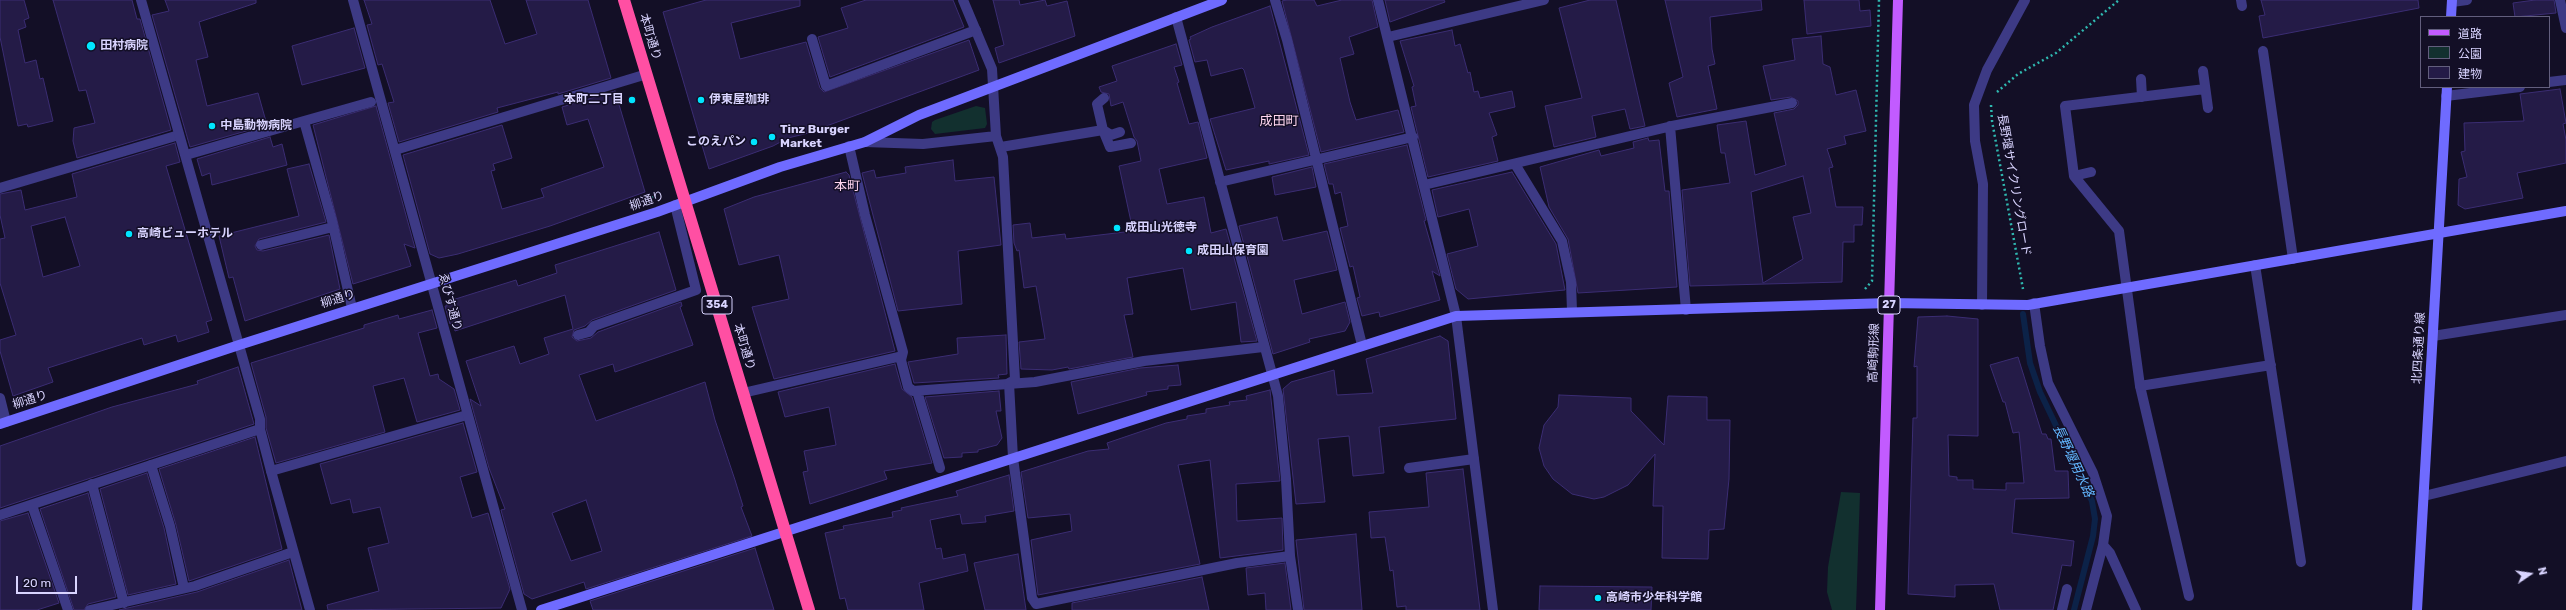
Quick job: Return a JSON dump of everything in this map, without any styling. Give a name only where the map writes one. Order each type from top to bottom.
[{"type":"highway","name":"本町通り","points":[[624,0],[647,74],[680,203],[743,393],[809,610]]},
{"type":"main road","name":"高崎駒形線","points":[[1880,610],[1898,0]]},
{"type":"street","points":[[141,0],[260,419],[260,428],[270,471],[310,610]]},
{"type":"street","name":"ゑびす通り","points":[[353,0],[522,610]]},
{"type":"street","points":[[963,0],[992,69],[996,136],[1001,146],[1015,380],[1009,383]]},
{"type":"street","name":"柳通り","points":[[3,423],[239,344],[431,284],[680,203],[780,166],[865,142],[919,115],[994,88],[1222,0]]},
{"type":"street","points":[[1275,0],[1287,40],[1362,345]]},
{"type":"street","points":[[1378,0],[1456,316],[1492,610]]},
{"type":"street","points":[[1388,37],[1544,0]]},
{"type":"street","points":[[1982,305],[1983,184],[1975,141],[1974,105],[1987,70],[2025,0]]},
{"type":"street","points":[[2451,16],[2452,1],[2467,0]]},
{"type":"street","points":[[2560,0],[2566,28]]},
{"type":"street","points":[[1176,17],[1263,347],[1278,396],[1286,479],[1290,556],[1298,610]]},
{"type":"street","points":[[812,38],[826,86],[976,30]]},
{"type":"street","points":[[2263,51],[2293,259]]},
{"type":"street","points":[[2203,71],[2208,108]]},
{"type":"street","points":[[395,150],[647,74]]},
{"type":"street","points":[[2141,79],[2142,97]]},
{"type":"street","points":[[2550,82],[2566,80]]},
{"type":"street","points":[[2446,91],[2502,88]]},
{"type":"street","points":[[2189,596],[2140,386],[2119,231],[2074,176],[2065,106],[2205,89]]},
{"type":"street","name":"北四条通り線","points":[[2417,610],[2446,91]]},
{"type":"street","points":[[1104,98],[1098,101],[1097,104],[1102,130],[1110,147],[1131,143]]},
{"type":"street","points":[[186,155],[371,102]]},
{"type":"street","points":[[1424,185],[1670,126],[1792,103]]},
{"type":"street","points":[[304,121],[333,227],[352,308]]},
{"type":"street","points":[[1670,126],[1686,310]]},
{"type":"street","points":[[1001,146],[1023,145],[1102,130],[1111,135],[1120,132]]},
{"type":"street","points":[[0,188],[179,135]]},
{"type":"street","points":[[865,142],[923,144],[996,136]]},
{"type":"street","points":[[1220,182],[1412,137]]},
{"type":"street","points":[[849,146],[867,222],[894,319],[908,387],[917,391],[1035,382],[1144,361],[1263,347]]},
{"type":"street","points":[[1515,164],[1562,242],[1571,282],[1572,311]]},
{"type":"street","points":[[2074,176],[2091,172]]},
{"type":"street","points":[[578,336],[589,332],[594,326],[696,290],[680,203]]},
{"type":"street","points":[[541,610],[1456,316],[1572,311],[1686,310],[1889,303],[1982,305],[2034,304],[2566,211]]},
{"type":"street","points":[[261,245],[333,227]]},
{"type":"street","points":[[2255,265],[2301,562]]},
{"type":"street","points":[[2034,304],[2040,346],[2048,383],[2093,473],[2107,516],[2103,545],[2086,610]]},
{"type":"street","points":[[2433,336],[2566,315]]},
{"type":"street","points":[[743,393],[902,356]]},
{"type":"street","points":[[2140,386],[2271,365]]},
{"type":"street","points":[[1009,383],[1013,458],[1032,598],[1036,604],[1060,605],[1237,563],[1290,556]]},
{"type":"street","points":[[917,391],[940,468]]},
{"type":"street","points":[[0,398],[3,423]]},
{"type":"street","points":[[270,471],[468,415]]},
{"type":"street","points":[[0,515],[260,428]]},
{"type":"street","points":[[1409,468],[1474,459]]},
{"type":"street","points":[[2424,496],[2566,461]]},
{"type":"street","points":[[150,465],[170,526],[184,588]]},
{"type":"street","points":[[92,484],[124,602]]},
{"type":"street","points":[[32,505],[68,610]]},
{"type":"street","points":[[2103,545],[2110,553],[2136,610]]},
{"type":"street","points":[[90,610],[219,579],[293,552]]},
{"type":"street","points":[[2062,610],[2067,589]]},
{"type":"path","points":[[1993,97],[2001,86],[2018,74],[2056,53],[2119,0]]},
{"type":"path","name":"長野堰サイクリングロード","points":[[1992,101],[1992,121],[2024,291]]},
{"type":"path","points":[[652,198],[655,192]]},
{"type":"green space","points":[[976,106],[985,108],[987,124],[985,128],[935,134],[931,129],[932,122],[935,120]]},
{"type":"green space","points":[[1841,492],[1860,493],[1856,610],[1832,610],[1827,592],[1828,567]]},
{"type":"building","points":[[0,0],[24,0],[29,18],[24,20],[26,27],[18,30],[25,63],[36,60],[40,79],[43,78],[53,121],[28,127],[27,124],[18,126],[0,37]]},
{"type":"building","points":[[53,0],[132,0],[137,19],[140,19],[171,130],[77,158],[73,141],[74,128],[95,123],[86,90],[79,91]]},
{"type":"building","points":[[165,0],[256,0],[256,3],[199,22],[208,57],[196,60],[207,106],[258,93],[267,125],[190,147],[152,15],[169,11]]},
{"type":"building","points":[[364,0],[490,0],[505,44],[537,34],[526,0],[588,0],[611,78],[558,94],[558,92],[497,108],[498,112],[399,142],[388,103],[394,102],[382,64],[378,65],[367,25],[372,24]]},
{"type":"building","points":[[706,0],[800,0],[800,6],[731,23],[740,59],[806,42],[820,88],[824,92],[969,40],[979,70],[821,128],[821,130],[788,138],[773,146],[709,169],[663,12]]},
{"type":"building","points":[[866,0],[953,0],[964,27],[830,77],[818,37],[848,28],[841,8]]},
{"type":"building","points":[[993,0],[1019,0],[1020,5],[1045,0],[1047,6],[1067,1],[1075,36],[999,63],[995,48],[1004,45]]},
{"type":"building","points":[[1314,0],[1317,6],[1342,0],[1372,0],[1378,27],[1349,37],[1354,54],[1340,58],[1350,102],[1356,120],[1398,110],[1404,132],[1321,152],[1282,1]]},
{"type":"building","points":[[1385,0],[1444,0],[1445,2],[1390,22]]},
{"type":"building","points":[[1590,0],[1616,0],[1645,126],[1630,129],[1625,109],[1592,116],[1596,137],[1554,147],[1545,106],[1582,98],[1559,8]]},
{"type":"building","points":[[1665,0],[1761,0],[1762,10],[1710,17],[1712,49],[1715,64],[1708,66],[1717,109],[1677,117],[1669,83],[1683,77]]},
{"type":"building","points":[[1804,0],[1859,0],[1860,11],[1870,10],[1871,26],[1807,34]]},
{"type":"building","points":[[2261,0],[2418,0],[2419,8],[2263,38],[2259,16],[2265,15]]},
{"type":"building","points":[[2535,0],[2554,0],[2556,13],[2515,16],[2513,3]]},
{"type":"building","points":[[1270,6],[1309,155],[1269,164],[1269,161],[1226,170],[1210,119],[1255,108],[1244,70],[1242,68],[1211,76],[1207,60],[1195,62],[1189,40],[1191,39],[1190,37],[1212,27]]},
{"type":"building","points":[[354,28],[365,68],[302,85],[292,46]]},
{"type":"building","points":[[1452,30],[1455,46],[1460,44],[1468,73],[1470,72],[1474,92],[1478,91],[1480,98],[1512,91],[1515,107],[1489,113],[1497,135],[1492,137],[1498,161],[1428,177],[1411,107],[1416,106],[1412,87],[1414,86],[1400,41]]},
{"type":"building","points":[[1821,36],[1823,64],[1830,67],[1836,95],[1856,90],[1866,131],[1844,136],[1846,144],[1827,149],[1833,167],[1829,168],[1836,207],[1863,207],[1862,225],[1854,225],[1854,242],[1843,242],[1842,282],[1690,286],[1682,190],[1730,183],[1725,153],[1721,153],[1717,125],[1746,121],[1755,175],[1786,165],[1774,113],[1794,109],[1798,105],[1798,101],[1791,97],[1771,100],[1763,66],[1795,60],[1792,39]],"holes":[[[1803,176],[1811,213],[1793,217],[1803,259],[1763,283],[1751,192]]]},
{"type":"building","points":[[1176,44],[1182,65],[1174,67],[1179,82],[1177,83],[1189,124],[1198,122],[1207,158],[1159,169],[1167,204],[1204,197],[1211,233],[1226,229],[1257,341],[1241,342],[1236,302],[1191,310],[1183,268],[1127,278],[1133,314],[1124,315],[1133,357],[1069,369],[1068,367],[1052,370],[1021,369],[1019,342],[1045,339],[1036,286],[1024,288],[1019,250],[1017,251],[1014,243],[1013,225],[1030,223],[1032,238],[1065,234],[1066,239],[1133,231],[1119,166],[1141,161],[1137,141],[1134,137],[1123,102],[1111,106],[1109,94],[1101,92],[1099,87],[1117,81],[1112,66]]},
{"type":"building","points":[[2560,89],[2566,123],[2563,124],[2566,140],[2566,163],[2517,173],[2523,198],[2465,209],[2458,205],[2459,179],[2467,177],[2461,152],[2465,151],[2464,123],[2524,121],[2520,94]]},
{"type":"building","points":[[615,91],[645,192],[550,226],[458,254],[439,258],[430,254],[403,155],[502,125],[512,158],[493,164],[495,170],[491,171],[502,209],[544,197],[541,189],[604,167],[588,119],[567,125],[562,107]]},
{"type":"building","points":[[376,106],[415,248],[404,244],[411,266],[353,284],[313,125]]},
{"type":"building","points":[[270,137],[273,147],[282,144],[287,165],[212,185],[210,173],[202,176],[197,159]]},
{"type":"building","points":[[1648,138],[1649,141],[1659,140],[1665,191],[1669,191],[1677,287],[1578,293],[1568,239],[1549,207],[1540,167],[1599,150],[1601,156],[1634,148],[1633,142]]},
{"type":"building","points":[[175,143],[180,162],[166,166],[212,320],[206,322],[209,332],[178,342],[176,335],[144,345],[142,338],[48,368],[53,382],[13,396],[0,351],[0,340],[16,335],[0,283],[0,239],[5,238],[0,215],[0,194],[21,190],[25,210],[77,197],[72,174]],"holes":[[[65,217],[80,266],[43,277],[31,226]]]},
{"type":"building","points":[[1407,145],[1426,220],[1424,221],[1440,276],[1432,271],[1440,300],[1380,317],[1379,312],[1362,316],[1357,298],[1360,297],[1353,266],[1350,267],[1340,228],[1348,226],[1341,192],[1335,194],[1333,184],[1329,184],[1324,164]]},
{"type":"building","points":[[953,160],[955,181],[994,177],[1001,245],[958,251],[962,304],[898,311],[862,173],[874,170],[876,178],[906,173],[905,167]]},
{"type":"building","points":[[309,164],[326,222],[259,239],[255,246],[257,250],[263,251],[329,235],[340,289],[245,321],[233,277],[229,278],[219,236],[299,216],[287,169]]},
{"type":"building","points":[[1312,167],[1316,187],[1275,195],[1272,177]]},
{"type":"building","points":[[846,172],[849,175],[895,351],[774,379],[752,307],[789,299],[779,255],[739,265],[724,209],[754,197]]},
{"type":"building","points":[[1512,172],[1556,244],[1565,290],[1468,299],[1456,289],[1447,254],[1478,246],[1469,209],[1438,217],[1432,190]]},
{"type":"building","points":[[1277,217],[1283,241],[1327,231],[1337,270],[1294,280],[1302,314],[1345,302],[1350,322],[1345,331],[1309,339],[1310,342],[1273,354],[1239,226]]},
{"type":"building","points":[[659,232],[676,290],[592,320],[585,326],[574,330],[572,337],[577,341],[591,338],[598,332],[681,302],[682,306],[680,307],[693,345],[615,372],[613,364],[579,375],[596,421],[705,382],[715,420],[743,506],[741,507],[752,536],[586,589],[584,582],[532,599],[524,594],[501,510],[505,509],[489,468],[470,399],[481,406],[466,361],[514,346],[520,364],[549,354],[544,338],[573,329],[565,295],[455,331],[453,323],[450,324],[445,306],[447,306],[446,302],[516,280],[518,286],[557,273],[555,265]],"holes":[[[586,500],[602,551],[571,561],[552,513]]]},
{"type":"building","points":[[432,310],[437,328],[418,333],[430,376],[438,374],[439,379],[454,389],[460,410],[417,422],[404,378],[373,386],[385,432],[276,463],[266,428],[266,417],[251,363],[364,328],[364,325],[398,315],[399,319]]},
{"type":"building","points":[[1947,316],[1978,319],[1978,436],[1948,435],[1949,476],[1957,477],[1957,480],[1973,480],[1973,489],[2006,490],[2006,483],[2024,483],[2019,432],[2013,433],[2005,402],[2003,402],[1990,365],[2018,357],[2042,434],[2046,434],[2048,439],[2051,439],[2055,471],[2068,471],[2069,498],[2015,499],[2012,533],[2074,541],[2071,566],[2062,565],[2053,610],[2000,610],[1994,584],[1955,585],[1955,597],[1908,594],[1913,418],[1917,418],[1917,366],[1914,367],[1918,317]]},
{"type":"building","points":[[1006,335],[1007,374],[998,375],[999,378],[914,383],[908,362],[958,354],[957,338]]},
{"type":"building","points":[[1440,336],[1448,341],[1456,419],[1379,427],[1384,473],[1353,476],[1349,436],[1318,439],[1325,502],[1296,504],[1283,389],[1291,382],[1334,370],[1337,395],[1373,393],[1366,359]]},
{"type":"building","points":[[895,364],[902,389],[912,397],[932,463],[884,471],[887,479],[810,504],[803,472],[808,471],[804,451],[836,445],[829,407],[785,417],[778,392]]},
{"type":"building","points":[[1178,365],[1181,385],[1168,386],[1168,389],[1146,392],[1147,395],[1078,414],[1071,382],[1140,368]]},
{"type":"building","points":[[238,367],[254,424],[0,508],[0,446],[112,407],[198,384],[197,381]]},
{"type":"building","points":[[1270,390],[1280,481],[1236,484],[1237,521],[1282,518],[1283,550],[1220,558],[1210,460],[1178,465],[1200,564],[1038,595],[1031,540],[1072,531],[1070,514],[1028,518],[1021,472],[1088,451],[1109,449],[1107,443],[1166,423],[1187,419],[1187,416],[1206,413],[1206,409],[1230,405],[1229,402],[1247,400],[1246,396]]},
{"type":"building","points":[[999,391],[1001,411],[996,411],[1002,438],[997,445],[978,450],[978,452],[962,453],[962,457],[944,458],[925,397]]},
{"type":"building","points":[[1559,395],[1631,398],[1631,411],[1664,445],[1668,396],[1707,397],[1707,420],[1730,420],[1729,479],[1724,529],[1709,530],[1708,559],[1662,558],[1663,506],[1653,506],[1655,454],[1628,485],[1604,497],[1594,499],[1572,494],[1553,479],[1544,466],[1539,448],[1544,425],[1558,407]]},
{"type":"building","points":[[463,423],[477,472],[460,477],[472,518],[488,513],[510,589],[501,608],[328,610],[327,605],[379,591],[368,548],[389,543],[380,507],[353,513],[350,499],[331,504],[320,464]]},
{"type":"building","points":[[255,437],[282,549],[189,581],[176,525],[159,469]]},
{"type":"building","points":[[1463,469],[1480,610],[1406,610],[1406,606],[1397,607],[1393,570],[1390,571],[1385,537],[1371,538],[1369,512],[1429,507],[1426,473]]},
{"type":"building","points":[[147,473],[164,528],[176,584],[128,595],[100,489]]},
{"type":"building","points":[[1009,475],[1014,511],[985,516],[986,522],[962,524],[960,514],[930,520],[936,549],[941,548],[943,559],[965,554],[968,571],[919,583],[924,610],[848,610],[845,598],[840,599],[825,533],[844,529],[843,526],[893,517],[892,512],[902,510],[901,508],[958,496],[956,491]]},
{"type":"building","points":[[88,493],[116,597],[88,604],[84,610],[74,610],[40,509]]},
{"type":"building","points":[[28,513],[59,603],[37,610],[0,610],[0,521]]},
{"type":"building","points":[[1356,534],[1362,610],[1304,610],[1296,540]]},
{"type":"building","points":[[755,548],[774,610],[593,610],[590,601]]},
{"type":"building","points":[[1018,554],[1026,610],[985,610],[974,563]]},
{"type":"building","points":[[289,560],[302,610],[119,610],[197,592]]},
{"type":"building","points":[[1285,563],[1291,610],[1266,610],[1265,593],[1248,595],[1246,568]]},
{"type":"building","points":[[1202,577],[1209,610],[1072,610],[1072,603]]},
{"type":"building","name":"高崎市少年科学館","points":[[1540,586],[1652,587],[1651,610],[1539,610]]},
{"type":"waterway","name":"長野堰用水路","points":[[2023,314],[2030,363],[2040,392],[2092,501],[2095,519],[2093,536],[2074,610]]},
{"type":"place","name":"田村病院","points":[[91,46]]},
{"type":"place","name":"本町二丁目","points":[[632,100]]},
{"type":"place","name":"伊東屋珈琲","points":[[701,100]]},
{"type":"place","name":"中島動物病院","points":[[212,126]]},
{"type":"place","name":"Tinz Burger Market","points":[[772,137]]},
{"type":"place","name":"このえパン","points":[[754,142]]},
{"type":"place","name":"成田山光徳寺","points":[[1117,228]]},
{"type":"place","name":"高崎ビューホテル","points":[[129,234]]},
{"type":"place","name":"成田山保育園","points":[[1189,251]]},
{"type":"place","name":"高崎市少年科学館","points":[[1598,598]]},
{"type":"district","name":"成田町","points":[[1279,121]]},
{"type":"district","name":"本町","points":[[847,186]]}]
